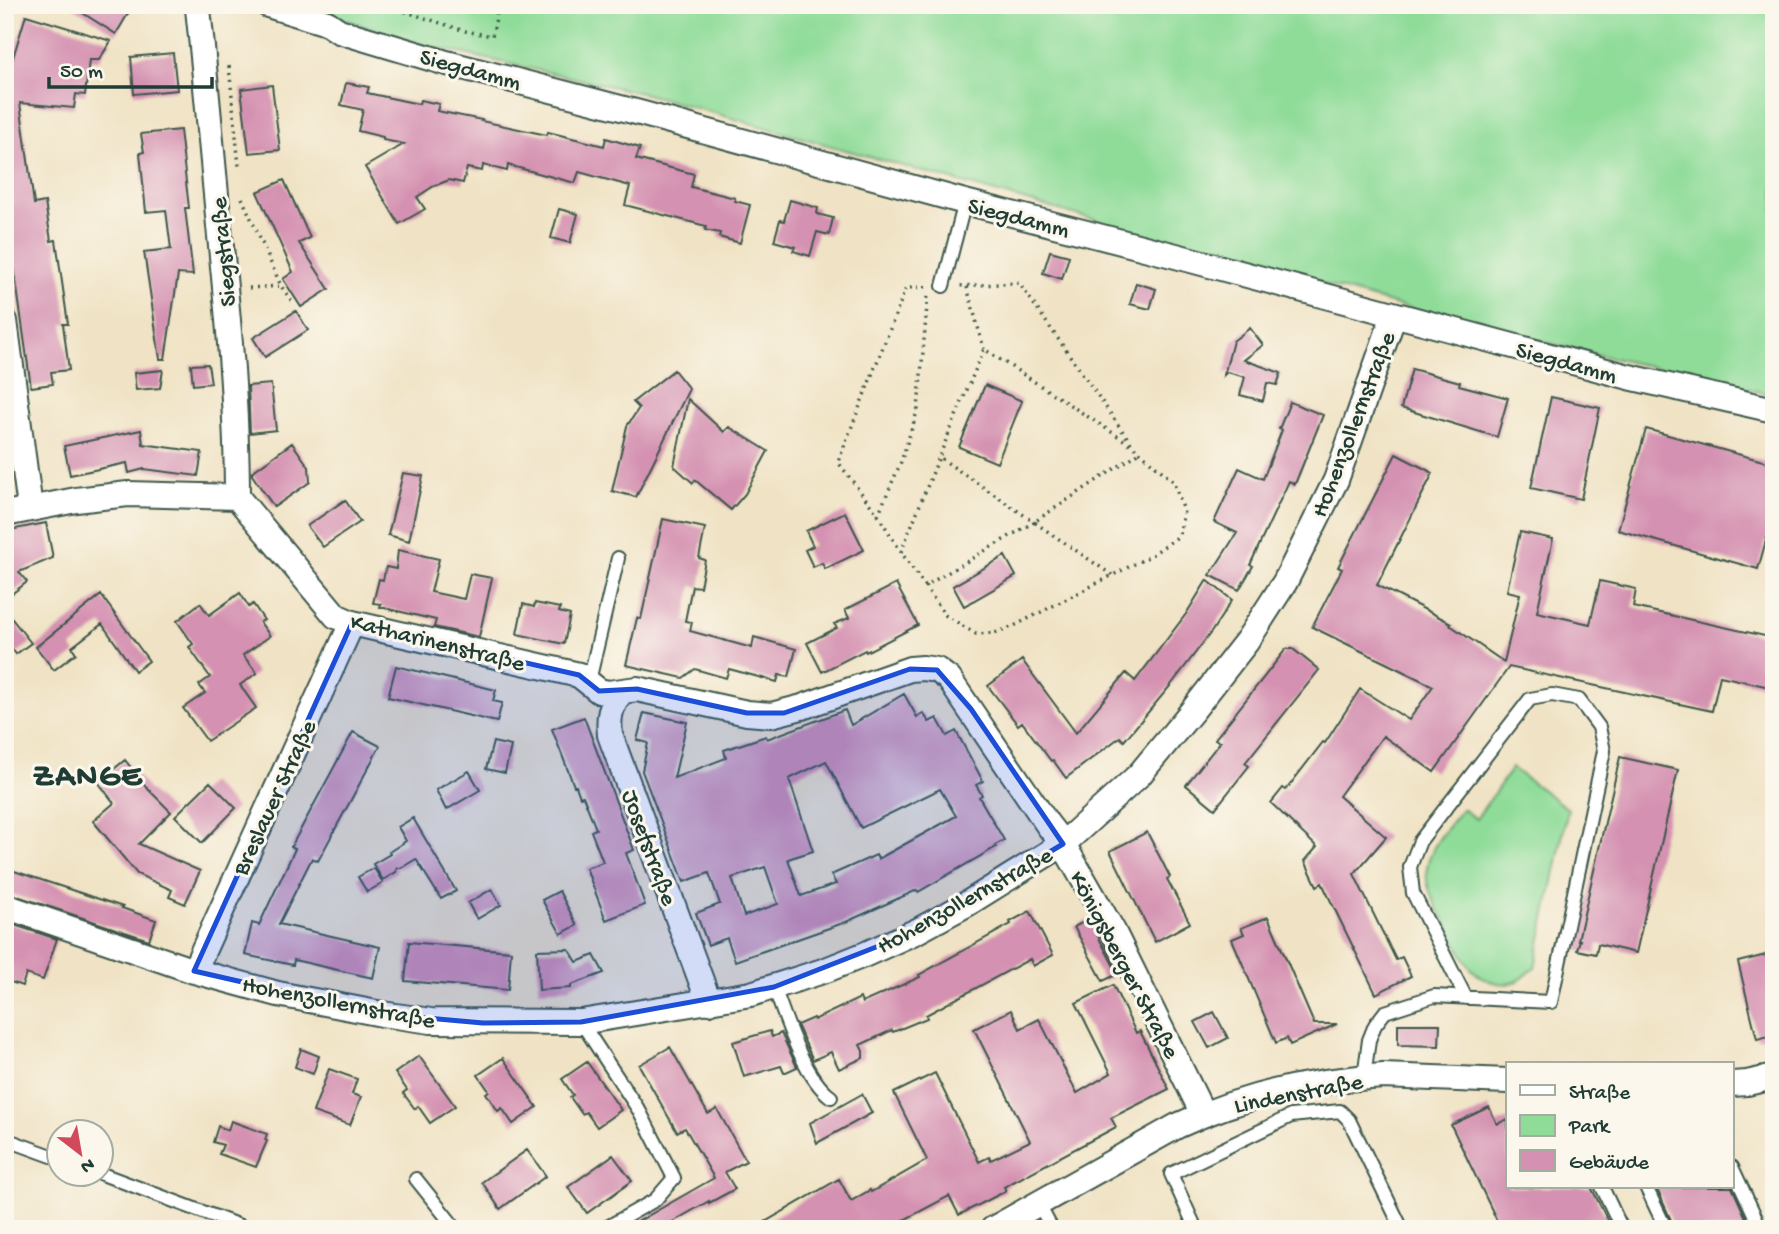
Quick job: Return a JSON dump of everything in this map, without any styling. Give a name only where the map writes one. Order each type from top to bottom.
[{"type":"street","name":"Siegdamm","points":[[268,5],[327,23],[339,31],[430,58],[965,202],[1629,377],[1774,410]]},
{"type":"street","name":"Siegstraße","points":[[200,6],[234,393],[237,497]]},
{"type":"street","name":"Hohenzollernstraße","points":[[5,906],[194,971],[278,994],[431,1021],[581,1022],[751,994],[836,966],[917,931],[965,905],[1063,844],[1139,775],[1247,641],[1285,582],[1336,480],[1394,315]]},
{"type":"street","points":[[5,321],[30,508]]},
{"type":"street","points":[[5,514],[128,494],[237,497]]},
{"type":"street","name":"Katharinenstraße","points":[[237,497],[337,616],[352,623],[579,675],[599,691],[608,693],[637,689],[747,713],[771,715],[802,707],[910,669]]},
{"type":"street","name":"Breslauer Straße","points":[[194,971],[352,623]]},
{"type":"street","name":"Königsberger Straße","points":[[910,669],[937,670],[949,678],[1063,844],[1113,931],[1203,1114]]},
{"type":"street","name":"Josefstraße","points":[[621,692],[610,710],[610,734],[709,1002]]},
{"type":"street","name":"Lindenstraße","points":[[993,1229],[1177,1126],[1258,1095],[1364,1077],[1506,1081]]},
{"type":"street","points":[[1734,1084],[1774,1077]]},
{"type":"lane","points":[[943,286],[965,202]]},
{"type":"lane","points":[[589,681],[618,558]]},
{"type":"lane","points":[[1364,1077],[1369,1040],[1385,1012],[1434,996],[1466,998],[1551,1002],[1604,751],[1599,727],[1579,700],[1552,695],[1530,699],[1420,841],[1410,867],[1413,893],[1466,998]]},
{"type":"lane","points":[[774,986],[810,1072],[831,1097]]},
{"type":"lane","points":[[581,1022],[640,1112],[674,1178],[655,1200],[604,1229]]},
{"type":"lane","points":[[1196,1229],[1171,1174],[1291,1116],[1340,1111],[1349,1120],[1402,1229]]},
{"type":"lane","points":[[5,1139],[46,1154]]},
{"type":"lane","points":[[1734,1171],[1761,1229]]},
{"type":"lane","points":[[116,1179],[248,1229]]},
{"type":"lane","points":[[416,1179],[456,1229]]},
{"type":"lane","points":[[1602,1188],[1622,1229]]},
{"type":"lane","points":[[1646,1188],[1666,1229]]},
{"type":"lane","points":[[1038,1203],[1052,1229]]},
{"type":"path","points":[[385,5],[465,31],[492,36],[499,5]]},
{"type":"path","points":[[226,58],[230,71],[239,174]]},
{"type":"path","points":[[240,186],[242,199],[281,286],[293,303]]},
{"type":"path","points":[[943,286],[1019,283],[1133,446]]},
{"type":"path","points":[[226,289],[281,286]]},
{"type":"path","points":[[878,515],[901,463],[918,410],[929,286],[906,288],[838,462],[878,515],[945,615],[976,634],[995,633],[1014,626],[1150,556],[1179,536],[1184,511],[1173,481],[1133,446],[984,349]]},
{"type":"path","points":[[901,552],[984,349],[967,286]]},
{"type":"path","points":[[925,586],[1034,522],[1140,452]]},
{"type":"path","points":[[939,457],[1112,575]]},
{"type":"highlighted area","points":[[352,623],[579,675],[599,691],[637,689],[747,713],[784,713],[910,669],[937,670],[971,709],[1063,844],[917,931],[774,987],[581,1022],[483,1023],[382,1014],[194,971]]},
{"type":"green space","points":[[301,5],[1774,5],[1774,395],[1415,310],[646,94],[415,43]]},
{"type":"green space","points":[[1512,768],[1568,809],[1535,967],[1518,981],[1504,984],[1479,976],[1467,963],[1433,899],[1428,886],[1427,870],[1437,842],[1462,809],[1476,819]]},
{"type":"building","points":[[70,5],[133,5],[116,34]]},
{"type":"building","points":[[26,15],[111,41],[99,60],[89,60],[85,95],[76,94],[74,108],[20,103],[34,204],[45,202],[51,241],[56,240],[68,324],[63,324],[69,370],[51,372],[53,384],[31,387],[5,203],[5,77]]},
{"type":"building","points":[[173,53],[177,90],[134,94],[131,57]]},
{"type":"building","points":[[346,83],[369,87],[367,93],[419,104],[420,100],[439,104],[437,111],[481,121],[547,135],[548,132],[604,146],[606,138],[640,148],[636,159],[694,174],[691,187],[735,198],[735,201],[750,205],[740,243],[719,237],[720,233],[705,230],[706,226],[625,205],[630,186],[579,172],[575,183],[508,165],[507,171],[483,165],[482,171],[467,168],[463,183],[449,180],[417,197],[425,209],[399,224],[365,167],[404,144],[358,131],[363,110],[341,105]]},
{"type":"building","points":[[272,85],[280,150],[249,153],[241,89]]},
{"type":"building","points":[[180,130],[193,275],[178,274],[165,359],[160,359],[144,252],[171,249],[166,210],[146,212],[140,153],[144,152],[141,134]]},
{"type":"building","points":[[284,180],[310,238],[299,243],[329,289],[301,307],[283,279],[293,272],[257,192]]},
{"type":"building","points":[[790,200],[818,208],[817,214],[833,218],[829,235],[817,232],[810,256],[793,251],[795,247],[774,241]]},
{"type":"building","points":[[559,209],[578,214],[570,243],[551,238]]},
{"type":"building","points":[[1050,251],[1069,256],[1062,279],[1043,273]]},
{"type":"building","points":[[1136,283],[1156,289],[1150,309],[1130,304]]},
{"type":"building","points":[[296,311],[308,330],[265,357],[253,338]]},
{"type":"building","points":[[1250,328],[1263,345],[1244,360],[1281,373],[1277,385],[1267,383],[1263,401],[1240,395],[1245,377],[1227,372],[1224,375],[1233,341]]},
{"type":"building","points":[[208,364],[211,383],[193,385],[191,365]]},
{"type":"building","points":[[1412,369],[1508,398],[1497,437],[1401,408]]},
{"type":"building","points":[[163,370],[160,388],[136,390],[134,373]]},
{"type":"building","points":[[674,370],[689,389],[636,497],[612,491],[627,426],[639,408],[633,402]]},
{"type":"building","points":[[271,384],[276,430],[250,433],[248,386]]},
{"type":"building","points":[[985,385],[1022,401],[997,463],[959,447]]},
{"type":"building","points":[[1551,397],[1600,408],[1581,499],[1531,488]]},
{"type":"building","points":[[688,399],[724,432],[729,427],[768,451],[745,494],[731,510],[674,466]]},
{"type":"building","points":[[1290,402],[1323,415],[1295,484],[1289,481],[1250,565],[1253,566],[1239,590],[1210,575],[1237,533],[1214,522],[1239,468],[1263,479]]},
{"type":"building","points":[[1646,429],[1774,464],[1774,512],[1758,569],[1618,530]]},
{"type":"building","points":[[141,430],[143,444],[202,452],[198,476],[144,469],[129,473],[127,463],[70,475],[64,446]]},
{"type":"building","points":[[292,443],[309,467],[310,482],[274,507],[252,472]]},
{"type":"building","points":[[1396,454],[1433,473],[1377,585],[1451,623],[1450,625],[1504,662],[1520,594],[1507,591],[1520,532],[1553,539],[1537,612],[1590,624],[1600,581],[1636,589],[1633,607],[1774,638],[1774,688],[1720,676],[1712,711],[1509,667],[1434,772],[1383,736],[1339,796],[1386,837],[1354,874],[1396,960],[1402,957],[1411,976],[1376,994],[1322,883],[1317,886],[1305,861],[1317,847],[1271,803],[1283,788],[1286,790],[1323,742],[1325,743],[1360,689],[1409,720],[1433,686],[1312,627],[1342,569],[1338,567]]},
{"type":"building","points":[[403,473],[423,476],[409,541],[388,535]]},
{"type":"building","points":[[345,500],[360,522],[323,547],[307,526]]},
{"type":"building","points":[[845,512],[864,550],[825,569],[822,563],[813,567],[805,550],[813,546],[806,531]]},
{"type":"building","points":[[663,519],[705,528],[699,558],[705,560],[700,587],[692,586],[685,621],[692,622],[690,631],[752,648],[754,637],[796,649],[789,677],[779,675],[777,682],[729,669],[726,678],[695,669],[683,678],[626,665],[637,618],[641,619]]},
{"type":"building","points":[[46,523],[53,558],[19,572],[27,582],[5,599],[5,531]]},
{"type":"building","points":[[398,550],[439,559],[431,592],[464,599],[470,574],[492,578],[479,637],[434,627],[436,620],[373,603],[379,579],[383,580],[386,567],[396,569]]},
{"type":"building","points":[[1005,556],[1016,576],[964,606],[953,586]]},
{"type":"building","points":[[1207,580],[1232,600],[1212,631],[1124,741],[1120,737],[1066,778],[1022,722],[1018,725],[988,686],[1022,660],[1076,733],[1126,673],[1135,681],[1186,614]]},
{"type":"building","points":[[896,584],[918,625],[822,672],[807,643],[837,628],[834,624],[849,618],[845,610]]},
{"type":"building","points":[[240,593],[249,607],[253,604],[264,620],[260,622],[270,636],[243,655],[257,673],[240,685],[256,708],[207,741],[183,708],[205,693],[199,685],[210,677],[189,647],[193,644],[177,621],[200,603],[209,615]]},
{"type":"building","points":[[101,595],[149,661],[135,671],[102,624],[72,647],[76,653],[54,670],[36,647]]},
{"type":"building","points":[[535,603],[560,608],[559,612],[570,615],[564,644],[517,634],[523,604],[534,607]]},
{"type":"building","points":[[5,610],[31,643],[16,654],[5,640]]},
{"type":"building","points":[[1286,649],[1293,649],[1319,670],[1245,763],[1249,766],[1215,809],[1186,785],[1220,742],[1215,739]]},
{"type":"building","points":[[396,666],[496,690],[493,701],[502,703],[497,722],[388,697]]},
{"type":"building","points":[[904,694],[917,717],[923,713],[929,722],[937,718],[947,736],[956,731],[983,781],[976,785],[982,795],[979,797],[1004,840],[918,892],[917,890],[846,922],[735,961],[727,938],[708,945],[696,913],[720,904],[709,873],[684,882],[642,771],[648,743],[637,740],[644,713],[687,722],[674,778],[726,758],[724,750],[766,736],[767,739],[845,710],[851,725]],"holes":[[[826,761],[861,828],[940,789],[956,816],[878,859],[876,855],[831,875],[836,884],[801,896],[788,859],[813,851],[789,779]],[[765,867],[778,904],[744,916],[732,878]]]},
{"type":"building","points":[[584,717],[634,850],[626,853],[645,905],[606,920],[586,868],[603,862],[591,831],[596,829],[583,796],[580,797],[574,786],[552,729]]},
{"type":"building","points":[[353,732],[380,746],[318,861],[312,858],[279,924],[380,947],[373,978],[294,960],[293,965],[245,955],[252,923],[259,925],[295,849],[291,847]]},
{"type":"building","points":[[493,742],[511,746],[505,773],[486,769]]},
{"type":"building","points":[[1620,757],[1678,770],[1636,953],[1598,944],[1596,954],[1577,950],[1578,940]]},
{"type":"building","points":[[125,760],[171,812],[139,844],[200,871],[185,904],[169,897],[172,890],[137,874],[93,821],[114,803],[98,782]]},
{"type":"building","points":[[469,771],[480,790],[446,810],[436,790]]},
{"type":"building","points":[[210,782],[236,808],[202,843],[175,816]]},
{"type":"building","points":[[413,818],[456,891],[441,899],[416,859],[397,868],[396,872],[383,880],[373,864],[406,841],[398,827]]},
{"type":"building","points":[[1147,832],[1190,923],[1155,942],[1110,851]]},
{"type":"building","points":[[5,868],[156,920],[149,940],[5,892]]},
{"type":"building","points":[[374,868],[383,883],[367,892],[358,877]]},
{"type":"building","points":[[492,889],[501,905],[477,919],[468,903]]},
{"type":"building","points":[[559,891],[577,925],[561,934],[542,900]]},
{"type":"building","points":[[1030,911],[1053,955],[1033,966],[1030,959],[926,1015],[927,1018],[860,1045],[863,1058],[839,1069],[831,1052],[813,1060],[797,1025],[813,1018],[814,1020],[860,998],[862,1003],[920,977],[919,975]]},
{"type":"building","points":[[1268,917],[1314,1024],[1337,1024],[1290,1045],[1287,1038],[1276,1043],[1232,939],[1244,934],[1241,928]]},
{"type":"building","points":[[1089,919],[1118,974],[1103,981],[1074,927]]},
{"type":"building","points":[[5,922],[57,939],[43,980],[26,974],[22,986],[5,980]]},
{"type":"building","points":[[409,942],[511,951],[508,990],[405,981]]},
{"type":"building","points":[[569,949],[577,962],[594,955],[604,973],[571,985],[571,988],[539,990],[537,950]]},
{"type":"building","points":[[1774,953],[1774,1035],[1757,1039],[1738,962]]},
{"type":"building","points":[[1113,985],[1136,1033],[1140,1031],[1169,1089],[1111,1118],[1116,1127],[1004,1187],[1006,1191],[959,1215],[949,1196],[887,1229],[753,1229],[839,1179],[851,1201],[927,1160],[894,1093],[935,1073],[979,1162],[989,1157],[991,1160],[1030,1141],[974,1029],[1011,1010],[1020,1029],[1039,1019],[1077,1093],[1111,1073],[1076,1003]]},
{"type":"building","points":[[1214,1012],[1228,1038],[1209,1048],[1195,1022]]},
{"type":"building","points":[[1398,1024],[1440,1024],[1439,1046],[1398,1045]]},
{"type":"building","points":[[770,1031],[772,1037],[781,1033],[797,1067],[784,1073],[781,1066],[744,1077],[733,1042]]},
{"type":"building","points":[[670,1047],[708,1114],[717,1109],[746,1161],[725,1172],[735,1189],[660,1229],[625,1229],[714,1178],[685,1128],[677,1132],[639,1065]]},
{"type":"building","points":[[301,1049],[319,1056],[313,1074],[295,1067]]},
{"type":"building","points":[[419,1056],[455,1106],[430,1123],[418,1106],[415,1109],[403,1093],[407,1090],[395,1073]]},
{"type":"building","points":[[503,1058],[537,1107],[513,1124],[502,1108],[498,1111],[478,1075]]},
{"type":"building","points":[[587,1062],[621,1110],[597,1127],[586,1112],[582,1114],[562,1079]]},
{"type":"building","points":[[329,1069],[357,1079],[352,1094],[361,1097],[350,1125],[313,1112]]},
{"type":"building","points":[[862,1094],[872,1113],[817,1143],[810,1123]]},
{"type":"building","points":[[1489,1107],[1497,1124],[1506,1120],[1506,1188],[1592,1188],[1612,1229],[1501,1229],[1451,1125]]},
{"type":"building","points":[[231,1121],[267,1134],[267,1141],[256,1167],[219,1154],[223,1145],[213,1142],[218,1126],[228,1130]]},
{"type":"building","points":[[527,1150],[546,1176],[500,1209],[482,1182]]},
{"type":"building","points":[[613,1155],[632,1181],[587,1213],[568,1187]]},
{"type":"building","points":[[1656,1188],[1732,1188],[1751,1229],[1675,1229]]},
{"type":"district","name":"ZANGE","points":[[88,773]]}]
